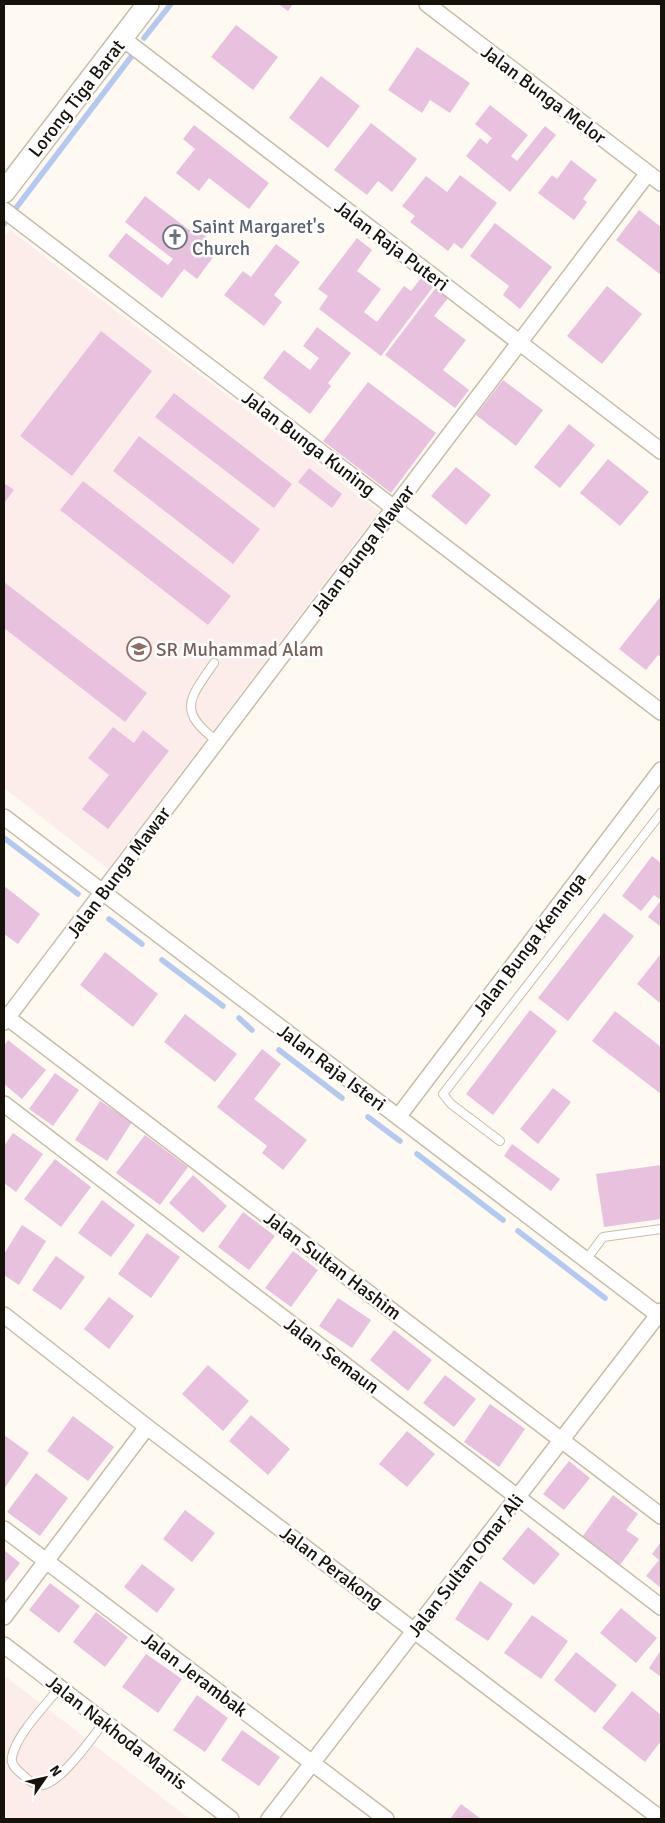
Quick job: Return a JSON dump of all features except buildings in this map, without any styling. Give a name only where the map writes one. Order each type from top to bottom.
[{"type":"main road","name":"Lorong Tiga Barat","points":[[4,192],[148,4]]},
{"type":"street","name":"Jalan Bunga Melor","points":[[427,4],[661,183]]},
{"type":"street","name":"Jalan Raja Puteri","points":[[122,38],[661,451]]},
{"type":"street","name":"Jalan Bunga Mawar","points":[[5,1018],[103,892],[648,173]]},
{"type":"street","name":"Jalan Bunga Kuning","points":[[4,210],[661,712]]},
{"type":"street","name":"Jalan Bunga Kenanga","points":[[398,1117],[661,770]]},
{"type":"street","name":"Jalan Raja Isteri","points":[[4,817],[586,1260],[660,1314]]},
{"type":"street","name":"Jalan Sultan Hashim","points":[[5,1018],[661,1516]]},
{"type":"street","name":"Jalan Semaun","points":[[4,1104],[661,1607]]},
{"type":"street","name":"Jalan Sultan Omar Ali","points":[[269,1819],[660,1314]]},
{"type":"street","name":"Jalan Perakong","points":[[4,1316],[661,1819]]},
{"type":"street","points":[[4,1617],[147,1427]]},
{"type":"street","name":"Jalan Jerambak","points":[[4,1529],[386,1819]]},
{"type":"street","name":"Jalan Nakhoda Manis","points":[[4,1645],[231,1819]]},
{"type":"lane","points":[[214,663],[193,694],[190,706],[194,720],[202,730],[217,741]]},
{"type":"lane","points":[[500,1141],[451,1104],[444,1094],[661,813]]},
{"type":"lane","points":[[586,1260],[603,1236],[661,1229]]},
{"type":"lane","points":[[60,1688],[16,1745],[11,1759],[14,1767],[24,1776],[35,1784],[42,1786],[48,1783],[68,1768],[104,1722]]},
{"type":"shaded area","name":"SR Muhammad Alam","points":[[10,230],[379,511],[108,869],[4,788],[4,237]]},
{"type":"shaded area","points":[[4,1675],[190,1819],[4,1819]]},
{"type":"waterway","points":[[144,38],[171,4]]},
{"type":"waterway","points":[[16,208],[131,57]]},
{"type":"waterway","points":[[4,838],[78,894]]},
{"type":"waterway","points":[[109,919],[142,944]]},
{"type":"waterway","points":[[162,960],[223,1006]]},
{"type":"waterway","points":[[239,1018],[252,1030]]},
{"type":"waterway","points":[[279,1050],[342,1098]]},
{"type":"waterway","points":[[368,1117],[400,1141]]},
{"type":"waterway","points":[[417,1154],[503,1220]]},
{"type":"waterway","points":[[518,1231],[605,1298]]},
{"type":"place","name":"Saint Margaret's Church","points":[[175,237]]},
{"type":"place","name":"SR Muhammad Alam","points":[[139,649]]}]
